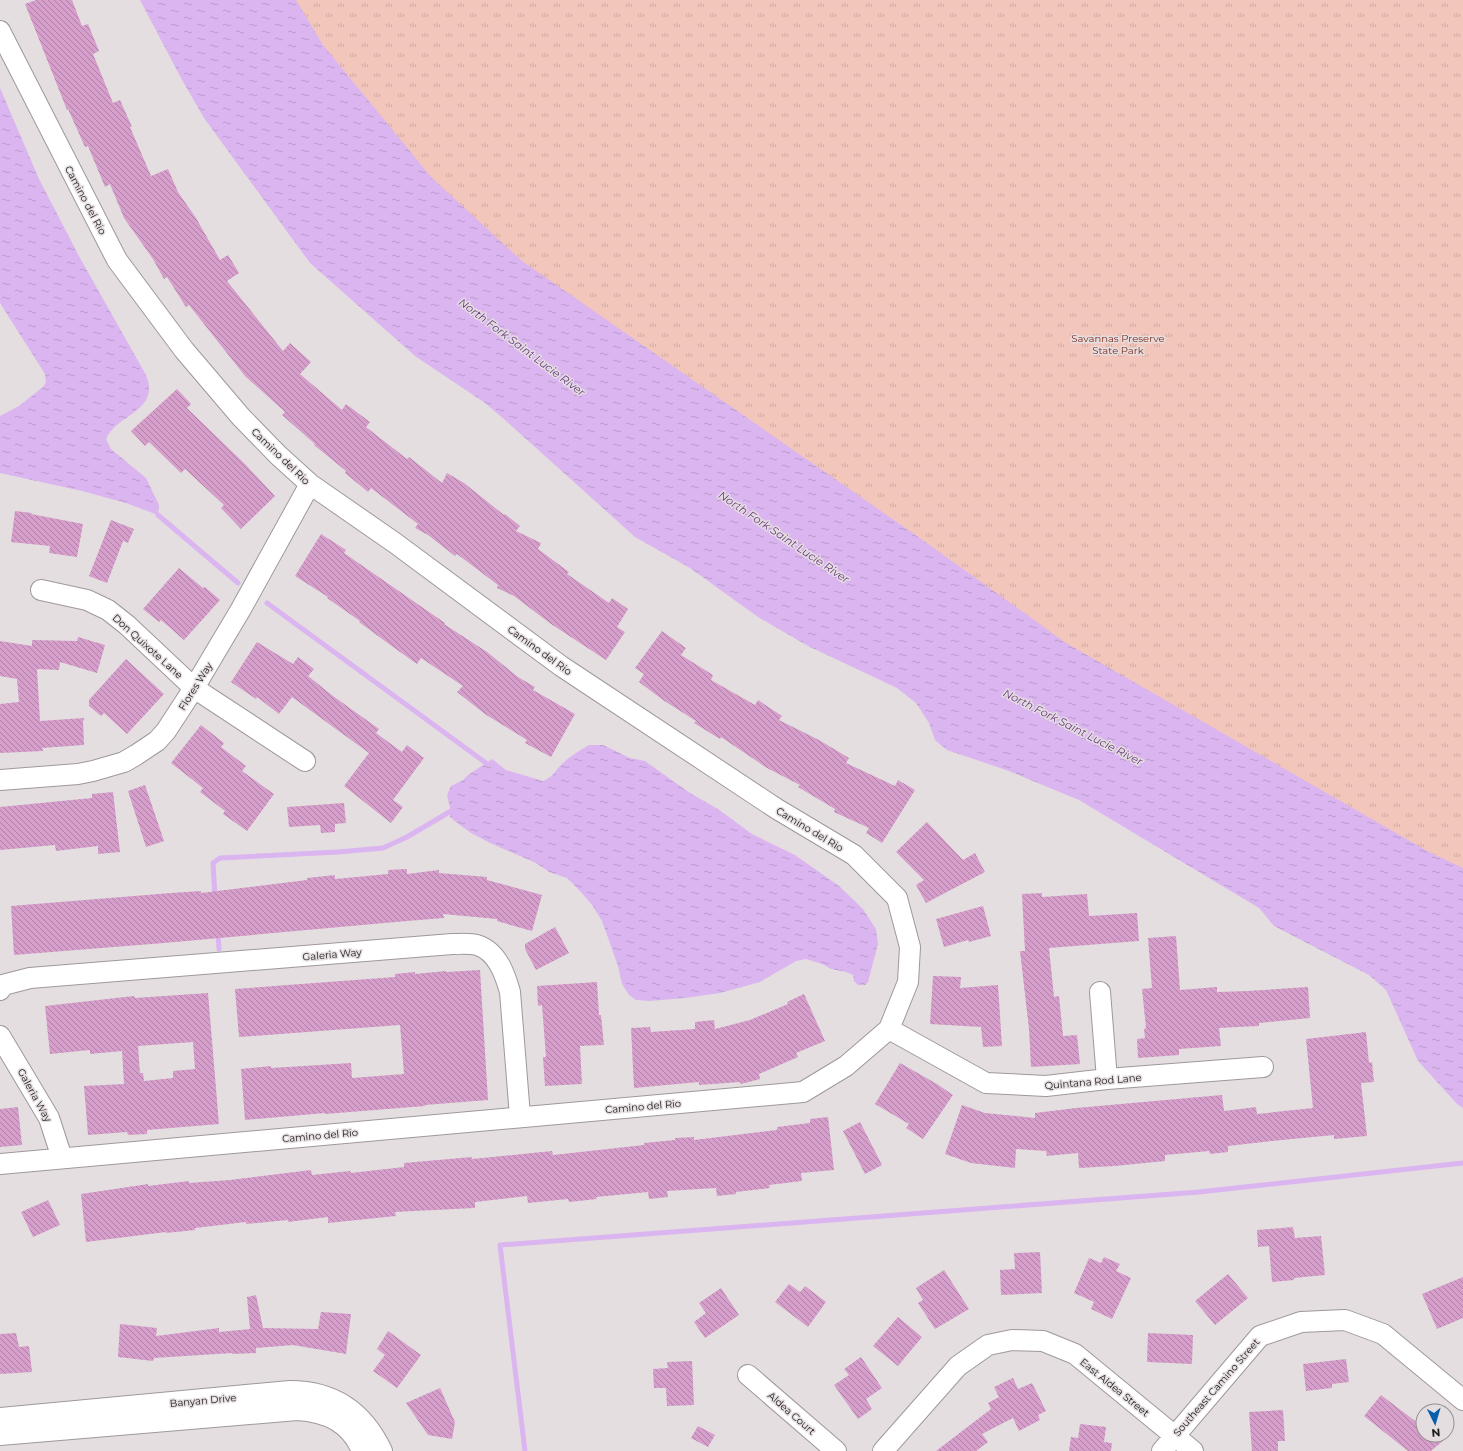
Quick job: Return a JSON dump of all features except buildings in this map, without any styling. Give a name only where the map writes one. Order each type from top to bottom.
[{"type":"street","name":"Camino del Rio","points":[[0,31],[117,260],[184,350],[241,417],[278,455],[310,484],[395,543],[561,666],[777,809],[854,855],[897,898],[910,948],[908,982],[889,1029],[846,1066],[803,1092],[520,1116],[0,1164]]},
{"type":"street","name":"Flores Way","points":[[0,780],[78,774],[99,770],[124,762],[142,752],[157,741],[166,731],[194,688],[241,609],[310,484]]},
{"type":"street","name":"Don Quixote Lane","points":[[41,590],[87,600],[108,610],[194,688],[305,761]]},
{"type":"street","name":"Galeria Way","points":[[1,986],[30,978],[444,944],[477,945],[492,954],[503,970],[508,986],[520,1116]]},
{"type":"street","points":[[1100,992],[1107,1079]]},
{"type":"street","name":"Quintana Rod Lane","points":[[889,1029],[986,1083],[1046,1086],[1107,1079],[1263,1067]]},
{"type":"street","name":"Galeria Way","points":[[0,1036],[49,1118],[62,1158]]},
{"type":"street","name":"Southeast Camino Street","points":[[1162,1451],[1260,1336],[1301,1322],[1345,1320],[1383,1334],[1463,1400]]},
{"type":"street","name":"East Aldea Street","points":[[883,1451],[958,1366],[988,1345],[1012,1340],[1043,1341],[1076,1354],[1194,1451]]},
{"type":"street","name":"Aldea Court","points":[[748,1375],[836,1451]]},
{"type":"street","name":"Banyan Drive","points":[[0,1418],[66,1421],[297,1410],[306,1401],[329,1398],[352,1410],[369,1427],[382,1451]]},
{"type":"street","name":"Banyan Drive","points":[[306,1401],[322,1413],[344,1425],[356,1438],[362,1451]]},
{"type":"street","name":"Banyan Drive","points":[[0,1435],[66,1421]]},
{"type":"green space","name":"Savannas Preserve State Park","points":[[224,0],[1463,0],[1463,936],[627,409]]},
{"type":"water","name":"North Fork Saint Lucie River","points":[[140,0],[296,0],[323,45],[431,177],[522,261],[924,541],[1066,643],[1429,852],[1463,868],[1463,1108],[1457,1104],[1418,1061],[1386,990],[1369,975],[1274,926],[1259,908],[1079,800],[1009,771],[947,750],[935,740],[929,723],[916,703],[897,688],[808,646],[758,617],[690,568],[635,537],[485,403],[415,356],[310,263],[204,118],[182,80]]},
{"type":"water","points":[[0,88],[39,179],[80,258],[146,375],[149,387],[148,397],[136,411],[111,431],[106,439],[111,449],[146,478],[159,505],[158,515],[126,503],[82,491],[0,473],[0,416],[19,406],[43,387],[46,382],[45,374],[0,303]]},
{"type":"water","points":[[589,745],[603,745],[630,758],[645,761],[690,793],[718,809],[752,834],[795,855],[839,886],[863,909],[876,929],[878,944],[868,982],[865,985],[858,985],[854,981],[853,975],[831,969],[822,964],[806,959],[796,961],[760,982],[720,993],[650,1001],[636,1000],[629,995],[622,984],[618,966],[602,921],[592,905],[567,878],[549,872],[536,863],[490,843],[471,833],[450,817],[450,807],[447,795],[451,786],[463,780],[492,759],[506,770],[543,781],[552,776],[568,758]]},
{"type":"waterway","points":[[158,515],[238,583]]},
{"type":"waterway","points":[[267,603],[486,763]]},
{"type":"waterway","points":[[215,898],[213,863],[220,858],[338,852],[383,848],[407,837],[451,811]]},
{"type":"waterway","points":[[218,932],[219,949]]},
{"type":"waterway","points":[[525,1451],[500,1245],[1199,1192],[1463,1163]]}]
